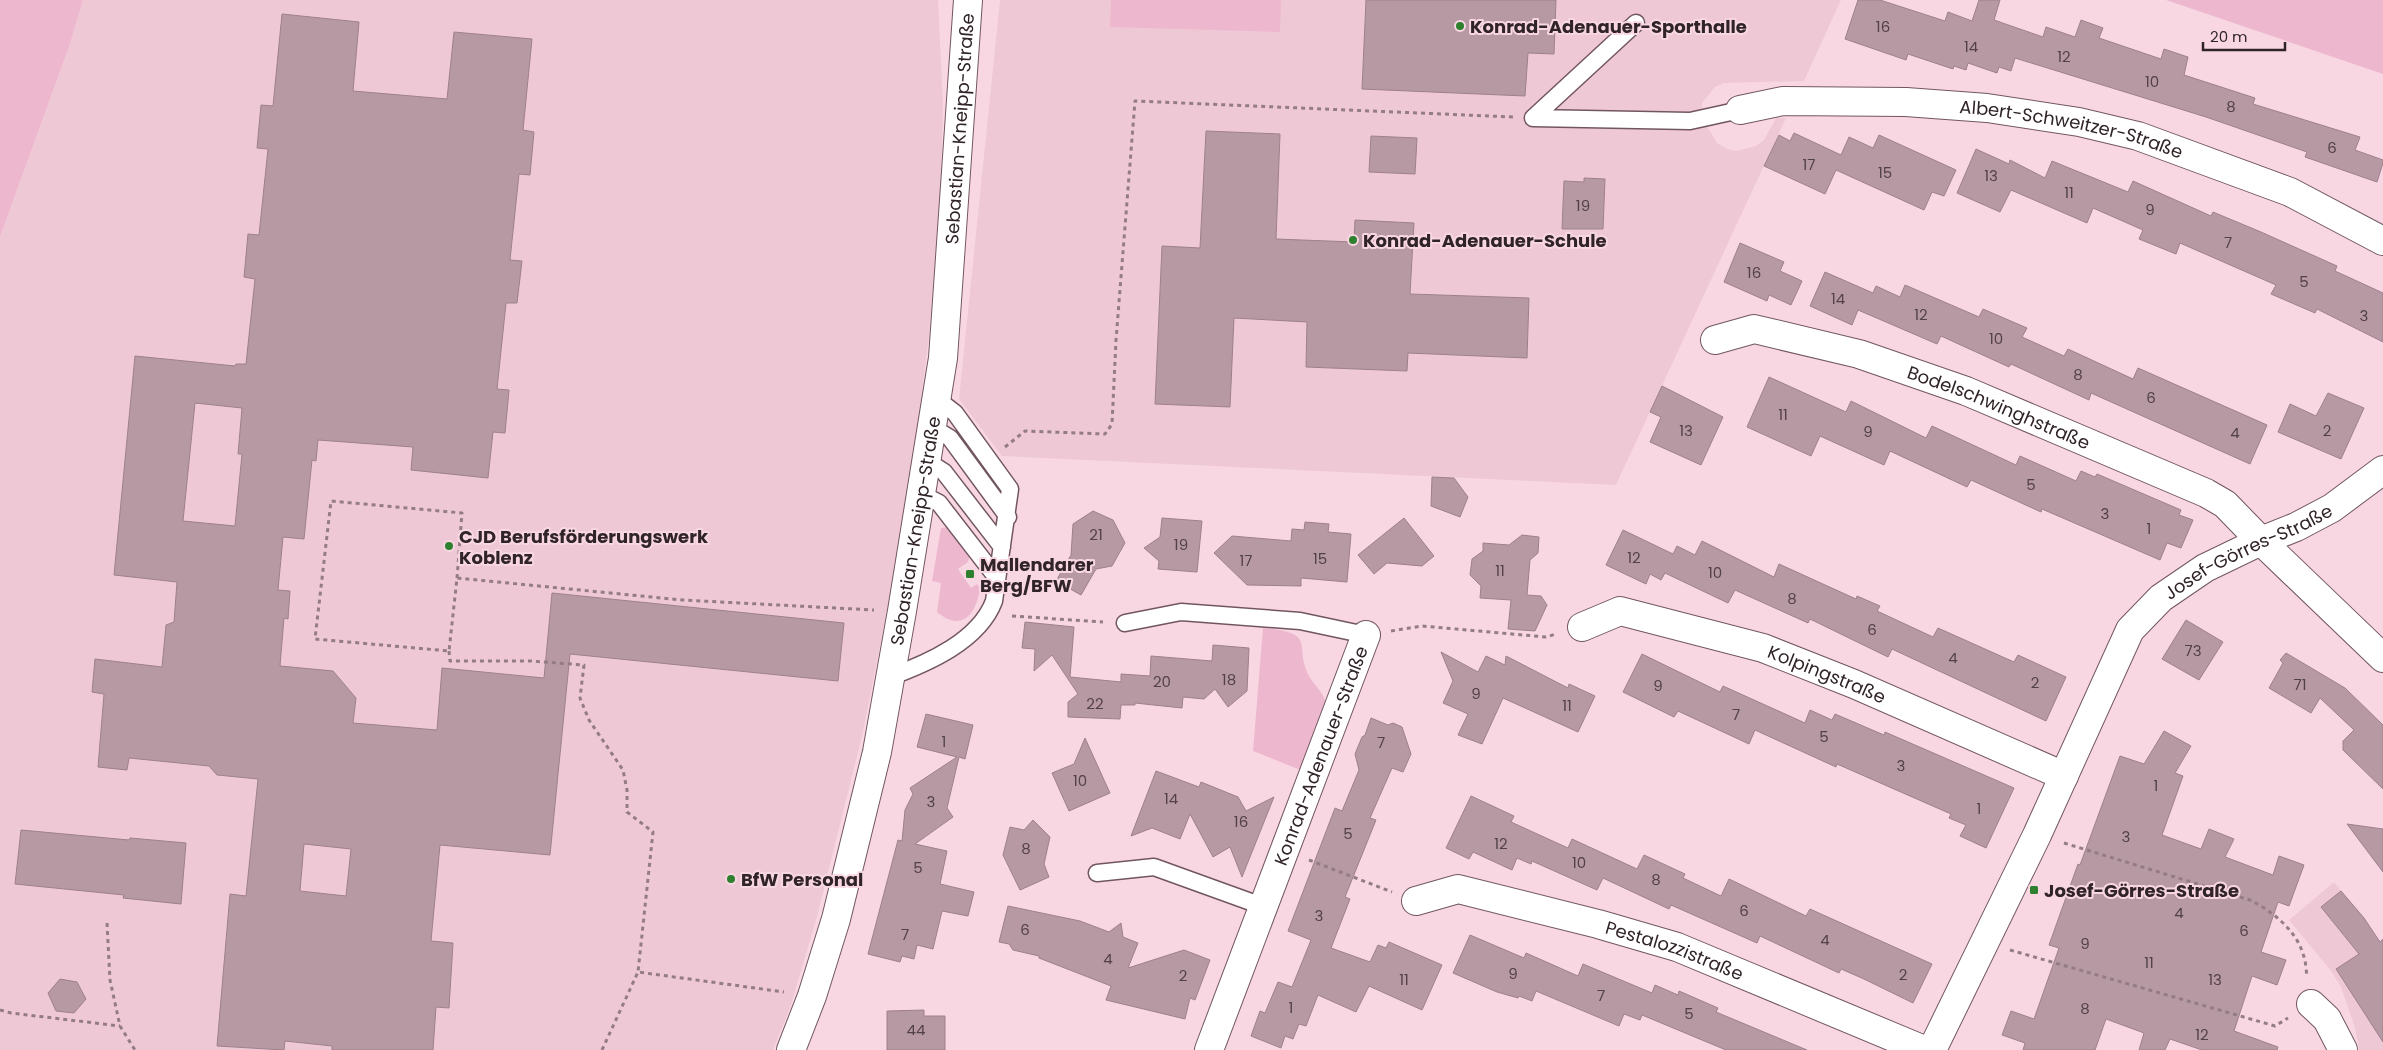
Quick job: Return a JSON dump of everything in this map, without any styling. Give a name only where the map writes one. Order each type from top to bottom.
[{"type":"street","name":"Sebastian-Kneipp-Straße","points":[[791,1050],[812,996],[836,919],[877,752],[902,611],[943,358],[951,267],[968,0]]},
{"type":"street","name":"Albert-Schweitzer-Straße","points":[[1740,110],[1783,101],[1906,102],[1987,108],[2078,122],[2138,136],[2290,192],[2383,241]]},
{"type":"street","name":"Bodelschwinghstraße","points":[[1715,340],[1754,329],[1860,354],[1966,391],[2206,493],[2226,504],[2261,541],[2383,658]]},
{"type":"street","name":"Josef-Görres-Straße","points":[[1932,1050],[2037,835],[2130,630],[2161,598],[2205,568],[2261,541],[2296,527],[2332,508],[2383,470]]},
{"type":"street","name":"Kolpingstraße","points":[[1582,627],[1620,611],[1763,648],[1863,688],[2064,776]]},
{"type":"street","name":"Konrad-Adenauer-Straße","points":[[1209,1050],[1366,635]]},
{"type":"street","name":"Pestalozzistraße","points":[[1416,901],[1458,889],[1598,924],[1660,942],[1924,1050]]},
{"type":"street","points":[[2311,1004],[2327,1019],[2343,1050]]},
{"type":"lane","points":[[1533,118],[1636,23]]},
{"type":"lane","points":[[1533,118],[1690,121],[1740,110]]},
{"type":"lane","points":[[890,677],[916,667],[948,650],[989,614],[1008,517],[1010,489],[955,413],[936,399]]},
{"type":"lane","points":[[932,427],[950,438],[1008,517]]},
{"type":"lane","points":[[927,461],[944,472],[1002,547]]},
{"type":"lane","points":[[921,494],[939,503],[997,578]]},
{"type":"lane","name":"Konrad-Adenauer-Straße","points":[[1125,623],[1181,612],[1300,621],[1366,635]]},
{"type":"lane","points":[[1097,873],[1154,867],[1262,906]]},
{"type":"path","points":[[1001,450],[1025,431],[1105,434],[1112,424],[1116,340],[1136,101],[1533,118]]},
{"type":"path","points":[[449,651],[315,639],[331,501],[462,513],[449,651],[450,661],[531,661],[584,665],[580,698],[589,720],[623,770],[627,812],[653,832],[638,972],[602,1050]]},
{"type":"path","points":[[457,578],[682,600],[902,611]]},
{"type":"path","points":[[989,614],[1125,623]]},
{"type":"path","points":[[1366,635],[1422,626],[1546,637],[1582,627]]},
{"type":"path","points":[[1985,943],[2275,1026],[2311,1004],[2303,953],[2290,932],[2266,908],[2250,900],[2037,835]]},
{"type":"path","points":[[1284,850],[1416,901]]},
{"type":"path","points":[[107,923],[110,980],[120,1026],[136,1050]]},
{"type":"path","points":[[638,972],[812,996]]},
{"type":"path","points":[[0,1010],[11,1013],[120,1026]]},
{"type":"shaded area","points":[[0,0],[83,0],[70,44],[0,237]]},
{"type":"shaded area","name":"CJD Berufsförderungswerk Koblenz","points":[[83,0],[938,0],[943,104],[941,185],[929,336],[916,439],[894,575],[863,732],[817,917],[790,1008],[773,1050],[0,1050],[0,237],[70,44]]},
{"type":"shaded area","name":"Konrad-Adenauer-Schule","points":[[1000,0],[1841,0],[1804,81],[1724,83],[1715,87],[1702,103],[1701,126],[1707,126],[1717,143],[1727,149],[1736,151],[1756,146],[1764,140],[1776,118],[1786,118],[1616,485],[1002,456],[959,399]]},
{"type":"shaded area","points":[[1111,0],[1281,0],[1280,32],[1110,27]]},
{"type":"shaded area","points":[[2166,0],[2383,0],[2383,74]]},
{"type":"shaded area","points":[[948,527],[969,557],[968,562],[958,569],[971,588],[977,584],[980,589],[971,613],[961,621],[946,618],[937,612],[941,583],[932,581],[941,528]]},
{"type":"shaded area","points":[[1263,628],[1292,633],[1298,638],[1301,643],[1306,668],[1325,702],[1326,706],[1303,771],[1253,751]]},
{"type":"shaded area","points":[[2334,882],[2368,924],[2383,947],[2383,1050],[2359,1050],[2355,1028],[2341,987],[2331,971],[2289,920]]},
{"type":"building","name":"Konrad-Adenauer-Sporthalle","points":[[1366,0],[1556,0],[1554,54],[1528,53],[1525,96],[1362,89]]},
{"type":"building","points":[[1858,0],[1880,0],[1945,21],[1948,12],[1972,21],[1979,0],[2000,0],[1994,20],[2043,37],[2046,27],[2075,37],[2081,20],[2103,28],[2099,38],[2161,59],[2164,49],[2188,57],[2184,75],[2255,98],[2253,104],[2360,137],[2355,150],[2383,160],[2377,182],[2305,157],[2307,152],[2206,117],[2015,58],[2011,71],[1999,67],[1997,73],[1968,63],[1966,70],[1954,66],[1953,69],[1908,54],[1906,60],[1845,39]]},
{"type":"building","points":[[282,14],[359,22],[353,91],[447,99],[454,32],[532,39],[523,130],[534,132],[530,175],[519,174],[510,260],[522,261],[517,303],[506,303],[497,389],[509,390],[505,433],[493,432],[488,478],[411,470],[413,447],[318,440],[316,461],[312,460],[304,539],[283,537],[278,590],[290,591],[288,619],[284,618],[280,666],[333,671],[356,698],[353,723],[437,730],[442,668],[544,678],[552,593],[844,623],[838,681],[570,654],[550,855],[440,845],[431,941],[453,943],[449,1008],[436,1007],[433,1050],[332,1050],[332,1046],[285,1041],[284,1050],[217,1046],[230,894],[246,896],[258,779],[217,775],[209,766],[129,758],[127,770],[98,767],[104,694],[92,692],[95,659],[162,667],[166,625],[174,622],[177,582],[114,575],[135,356],[235,366],[236,364],[246,364],[255,279],[244,277],[248,234],[259,235],[268,149],[257,148],[261,105],[273,106]],"holes":[[[195,403],[242,408],[238,454],[242,454],[235,526],[183,521]],[[304,844],[351,849],[346,896],[300,891]]]},
{"type":"building","points":[[1206,131],[1280,134],[1276,239],[1354,242],[1355,220],[1414,223],[1410,294],[1529,298],[1527,358],[1408,353],[1407,371],[1306,367],[1307,322],[1234,318],[1230,407],[1155,404],[1162,246],[1200,248]]},
{"type":"building","points":[[1794,133],[1841,155],[1849,137],[1873,148],[1879,135],[1956,170],[1944,196],[1932,192],[1924,210],[1836,170],[1825,194],[1764,166],[1779,135],[1790,141]]},
{"type":"building","points":[[1371,136],[1417,138],[1415,174],[1369,172]]},
{"type":"building","points":[[1976,149],[2009,164],[2010,160],[2045,178],[2052,161],[2128,192],[2133,181],[2211,216],[2213,212],[2337,266],[2335,271],[2383,293],[2383,342],[2317,309],[2315,313],[2271,294],[2276,285],[2180,243],[2176,254],[2139,239],[2143,230],[2093,208],[2087,223],[2011,190],[2000,212],[1957,193]]},
{"type":"building","points":[[1584,178],[1605,179],[1603,229],[1562,229],[1564,181],[1584,182]]},
{"type":"building","points":[[1740,243],[1784,262],[1780,271],[1802,281],[1791,305],[1769,295],[1767,301],[1724,282]]},
{"type":"building","points":[[1825,272],[1873,293],[1876,286],[1900,297],[1905,285],[1979,317],[1983,309],[2027,328],[2022,337],[2064,356],[2068,349],[2133,379],[2138,368],[2267,425],[2250,464],[2091,393],[2089,400],[2011,364],[2009,367],[1941,336],[1937,344],[1858,310],[1852,325],[1810,306]]},
{"type":"building","points":[[1769,377],[1846,412],[1851,401],[1926,438],[1932,426],[2016,465],[2020,456],[2076,481],[2081,471],[2095,477],[2097,474],[2181,510],[2179,515],[2193,520],[2181,548],[2167,543],[2160,560],[2042,509],[2041,512],[1971,480],[1967,487],[1890,451],[1884,465],[1820,436],[1811,456],[1747,427]]},
{"type":"building","points":[[1662,386],[1723,417],[1701,465],[1650,442],[1661,417],[1650,412]]},
{"type":"building","points":[[2328,393],[2364,408],[2341,459],[2278,432],[2290,404],[2316,416]]},
{"type":"building","points":[[1432,477],[1454,478],[1468,497],[1460,517],[1431,506]]},
{"type":"building","points":[[1093,511],[1113,520],[1125,543],[1112,566],[1096,569],[1081,595],[1056,581],[1071,555],[1073,524]]},
{"type":"building","points":[[1162,518],[1202,521],[1197,572],[1158,569],[1159,561],[1144,548],[1160,537]]},
{"type":"building","points":[[1404,518],[1434,556],[1422,566],[1387,563],[1374,574],[1358,555]]},
{"type":"building","points":[[1305,522],[1329,524],[1328,532],[1351,534],[1347,582],[1301,578],[1301,586],[1247,585],[1214,553],[1232,536],[1291,541],[1292,529],[1304,530]]},
{"type":"building","points":[[1623,530],[1673,554],[1677,546],[1695,555],[1702,541],[1774,577],[1779,564],[1856,599],[1857,596],[1880,606],[1877,611],[1933,637],[1938,628],[2014,662],[2018,655],[2066,677],[2046,721],[1892,649],[1888,657],[1810,619],[1808,623],[1735,590],[1728,603],[1665,573],[1661,580],[1650,574],[1646,584],[1606,565]]},
{"type":"building","points":[[1522,535],[1539,537],[1538,553],[1530,560],[1527,595],[1541,596],[1547,605],[1535,631],[1508,629],[1511,600],[1480,598],[1481,586],[1470,575],[1472,559],[1483,551],[1483,543],[1509,545]]},
{"type":"building","points":[[2186,620],[2223,642],[2199,680],[2162,659]]},
{"type":"building","points":[[1025,622],[1074,627],[1070,677],[1121,682],[1121,674],[1150,676],[1151,656],[1212,661],[1213,645],[1249,648],[1247,691],[1228,707],[1215,689],[1204,699],[1183,697],[1182,708],[1135,703],[1135,705],[1121,705],[1120,719],[1068,717],[1068,702],[1078,694],[1052,655],[1034,671],[1035,649],[1022,648]]},
{"type":"building","points":[[1441,652],[1478,672],[1486,656],[1505,665],[1506,656],[1568,688],[1569,684],[1595,696],[1578,732],[1503,698],[1482,744],[1458,735],[1468,714],[1443,703],[1453,681]]},
{"type":"building","points":[[2286,653],[2345,688],[2383,725],[2383,789],[2343,750],[2343,741],[2354,730],[2320,698],[2311,713],[2269,688],[2283,663],[2280,660]]},
{"type":"building","points":[[1642,654],[1720,692],[1723,686],[1805,723],[1810,710],[1832,720],[1835,714],[1884,735],[1885,732],[2014,788],[1986,848],[1960,836],[1966,825],[1949,818],[1951,814],[1837,764],[1836,767],[1755,730],[1749,744],[1678,711],[1674,717],[1623,692]]},
{"type":"building","points":[[926,714],[973,725],[965,759],[959,757],[947,808],[953,817],[915,844],[947,851],[940,884],[974,892],[968,916],[942,911],[933,949],[917,945],[914,959],[902,956],[900,962],[868,954],[898,840],[902,841],[905,810],[913,794],[910,788],[957,757],[917,747]]},
{"type":"building","points":[[1371,718],[1388,725],[1393,723],[1402,727],[1411,754],[1403,772],[1392,768],[1370,818],[1376,820],[1345,897],[1350,899],[1331,948],[1370,962],[1378,945],[1386,948],[1389,942],[1442,965],[1422,1010],[1369,986],[1356,1012],[1318,995],[1306,1026],[1299,1024],[1293,1039],[1285,1036],[1281,1048],[1251,1036],[1260,1011],[1265,1013],[1278,982],[1292,987],[1311,940],[1288,931],[1335,808],[1342,811],[1359,770],[1355,754]]},
{"type":"building","points":[[2164,731],[2191,746],[2175,773],[2183,776],[2162,835],[2201,849],[2209,829],[2234,839],[2225,857],[2273,875],[2279,856],[2304,865],[2289,906],[2278,902],[2261,952],[2286,960],[2277,985],[2252,976],[2234,1031],[2278,1047],[2277,1050],[2202,1050],[2170,1039],[2165,1050],[2139,1050],[2144,1033],[2106,1019],[2095,1050],[2023,1050],[2025,1043],[2002,1035],[2011,1011],[2034,1019],[2059,948],[2049,945],[2120,756],[2144,764]]},
{"type":"building","points":[[1085,738],[1110,793],[1069,811],[1052,773],[1074,764]]},
{"type":"building","points":[[1156,771],[1199,787],[1201,782],[1238,797],[1246,811],[1274,797],[1242,877],[1230,847],[1213,857],[1190,814],[1180,839],[1152,828],[1131,836]]},
{"type":"building","points":[[1471,796],[1514,816],[1511,822],[1568,848],[1572,839],[1637,869],[1644,855],[1685,874],[1683,878],[1721,896],[1729,879],[1806,916],[1810,909],[1932,964],[1913,1003],[1864,979],[1841,969],[1839,973],[1760,936],[1757,943],[1671,905],[1669,909],[1603,878],[1597,890],[1532,861],[1531,864],[1517,858],[1512,870],[1473,852],[1469,859],[1446,848]]},
{"type":"building","points":[[1033,820],[1050,837],[1044,864],[1049,877],[1020,890],[1003,855],[1010,827],[1024,830]]},
{"type":"building","points":[[2347,824],[2383,829],[2383,872]]},
{"type":"building","points":[[21,830],[186,843],[181,904],[123,898],[124,895],[15,884]]},
{"type":"building","points":[[2341,891],[2364,918],[2380,942],[2383,939],[2383,1042],[2336,969],[2359,954],[2321,907]]},
{"type":"building","points":[[1008,906],[1080,921],[1109,932],[1121,923],[1123,937],[1138,943],[1128,968],[1184,950],[1210,960],[1195,1000],[1190,998],[1185,1019],[1106,1000],[1111,986],[1039,958],[1039,956],[1013,950],[1009,944],[999,942]]},
{"type":"building","points":[[1470,935],[1524,958],[1526,953],[1578,976],[1583,964],[1652,993],[1655,985],[1678,995],[1679,991],[1718,1008],[1716,1012],[1807,1050],[1726,1050],[1642,1015],[1640,1020],[1624,1014],[1619,1026],[1536,991],[1532,1001],[1519,996],[1518,998],[1497,992],[1453,973]]},
{"type":"building","points":[[60,979],[77,982],[86,999],[74,1013],[56,1011],[48,993]]},
{"type":"building","points":[[924,1010],[924,1016],[945,1016],[945,1050],[887,1050],[887,1011]]},
{"type":"place","name":"Konrad-Adenauer-Sporthalle","points":[[1460,26]]},
{"type":"place","name":"Konrad-Adenauer-Schule","points":[[1353,240]]},
{"type":"place","name":"CJD Berufsförderungswerk Koblenz","points":[[449,546]]},
{"type":"place","name":"Mallendarer Berg/BFW","points":[[970,574]]},
{"type":"place","name":"BfW Personal","points":[[731,879]]},
{"type":"place","name":"Josef-Görres-Straße","points":[[2034,890]]}]
